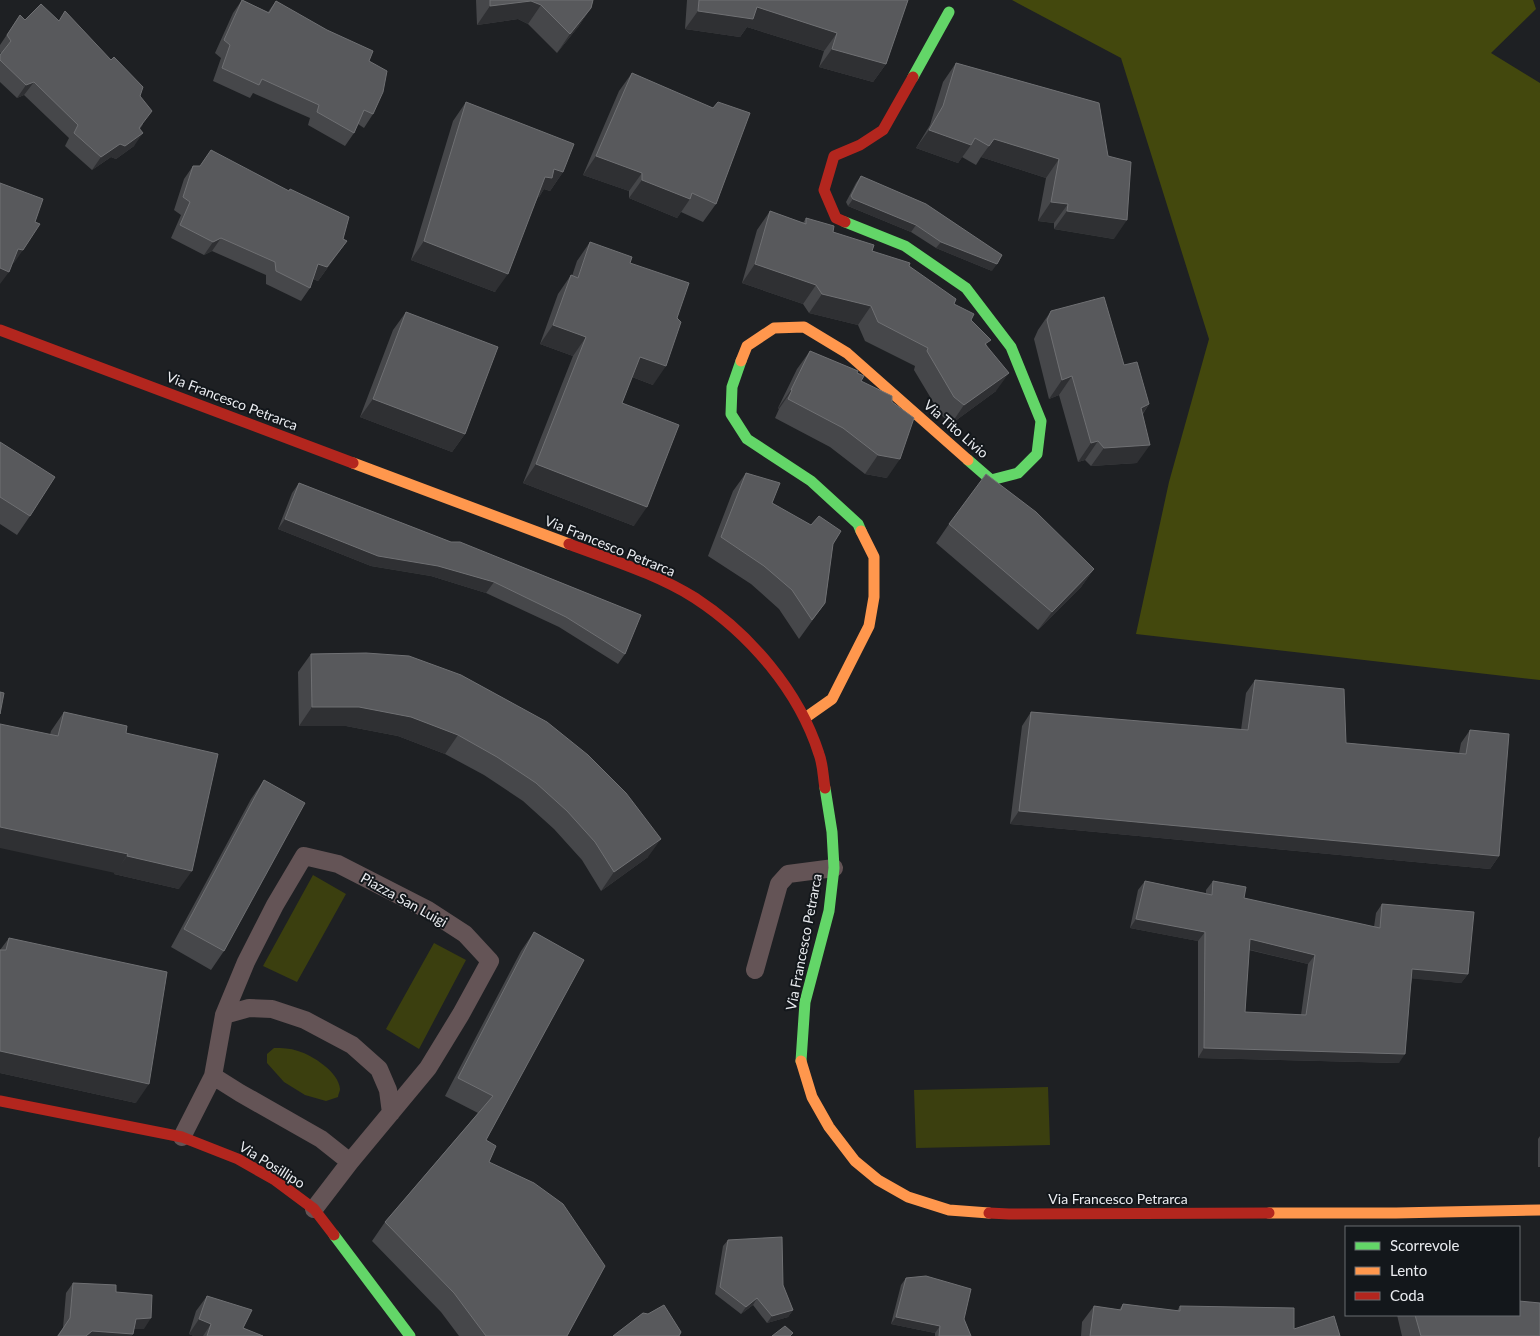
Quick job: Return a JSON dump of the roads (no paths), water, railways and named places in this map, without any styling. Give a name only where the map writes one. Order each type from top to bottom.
[{"type":"street","name":"Via Tito Livio","points":[[805,718],[832,699],[869,626],[874,597],[874,557],[858,524],[811,481],[747,439],[742,431],[732,414],[732,386],[747,346],[774,328],[804,327],[847,353],[991,480],[1018,473],[1037,454],[1041,421],[1011,347],[966,288],[905,246],[836,218],[824,190],[834,156],[860,145],[883,130],[949,12]]},
{"type":"street","name":"Via Francesco Petrarca","points":[[0,330],[655,577],[695,598],[736,629],[761,655],[785,686],[805,718],[820,755],[832,832],[834,868],[828,911],[805,1002],[801,1061],[812,1097],[829,1127],[855,1161],[878,1180],[908,1197],[949,1210],[1009,1214],[1396,1213],[1540,1210]]},
{"type":"street","name":"Via Posillipo","points":[[0,1102],[182,1137],[238,1158],[275,1180],[314,1209],[410,1336]]},
{"type":"lane","name":"Piazza San Luigi","points":[[182,1137],[213,1076],[224,1015],[246,962],[274,905],[304,856],[338,864],[428,910],[464,934],[490,961],[428,1068],[350,1162],[314,1209]]},
{"type":"lane","points":[[755,970],[778,884],[788,874],[834,868]]},
{"type":"lane","points":[[224,1015],[249,1008],[272,1009],[305,1020],[352,1045],[379,1069],[388,1090],[391,1113]]},
{"type":"lane","points":[[213,1076],[321,1139],[350,1162]]}]
